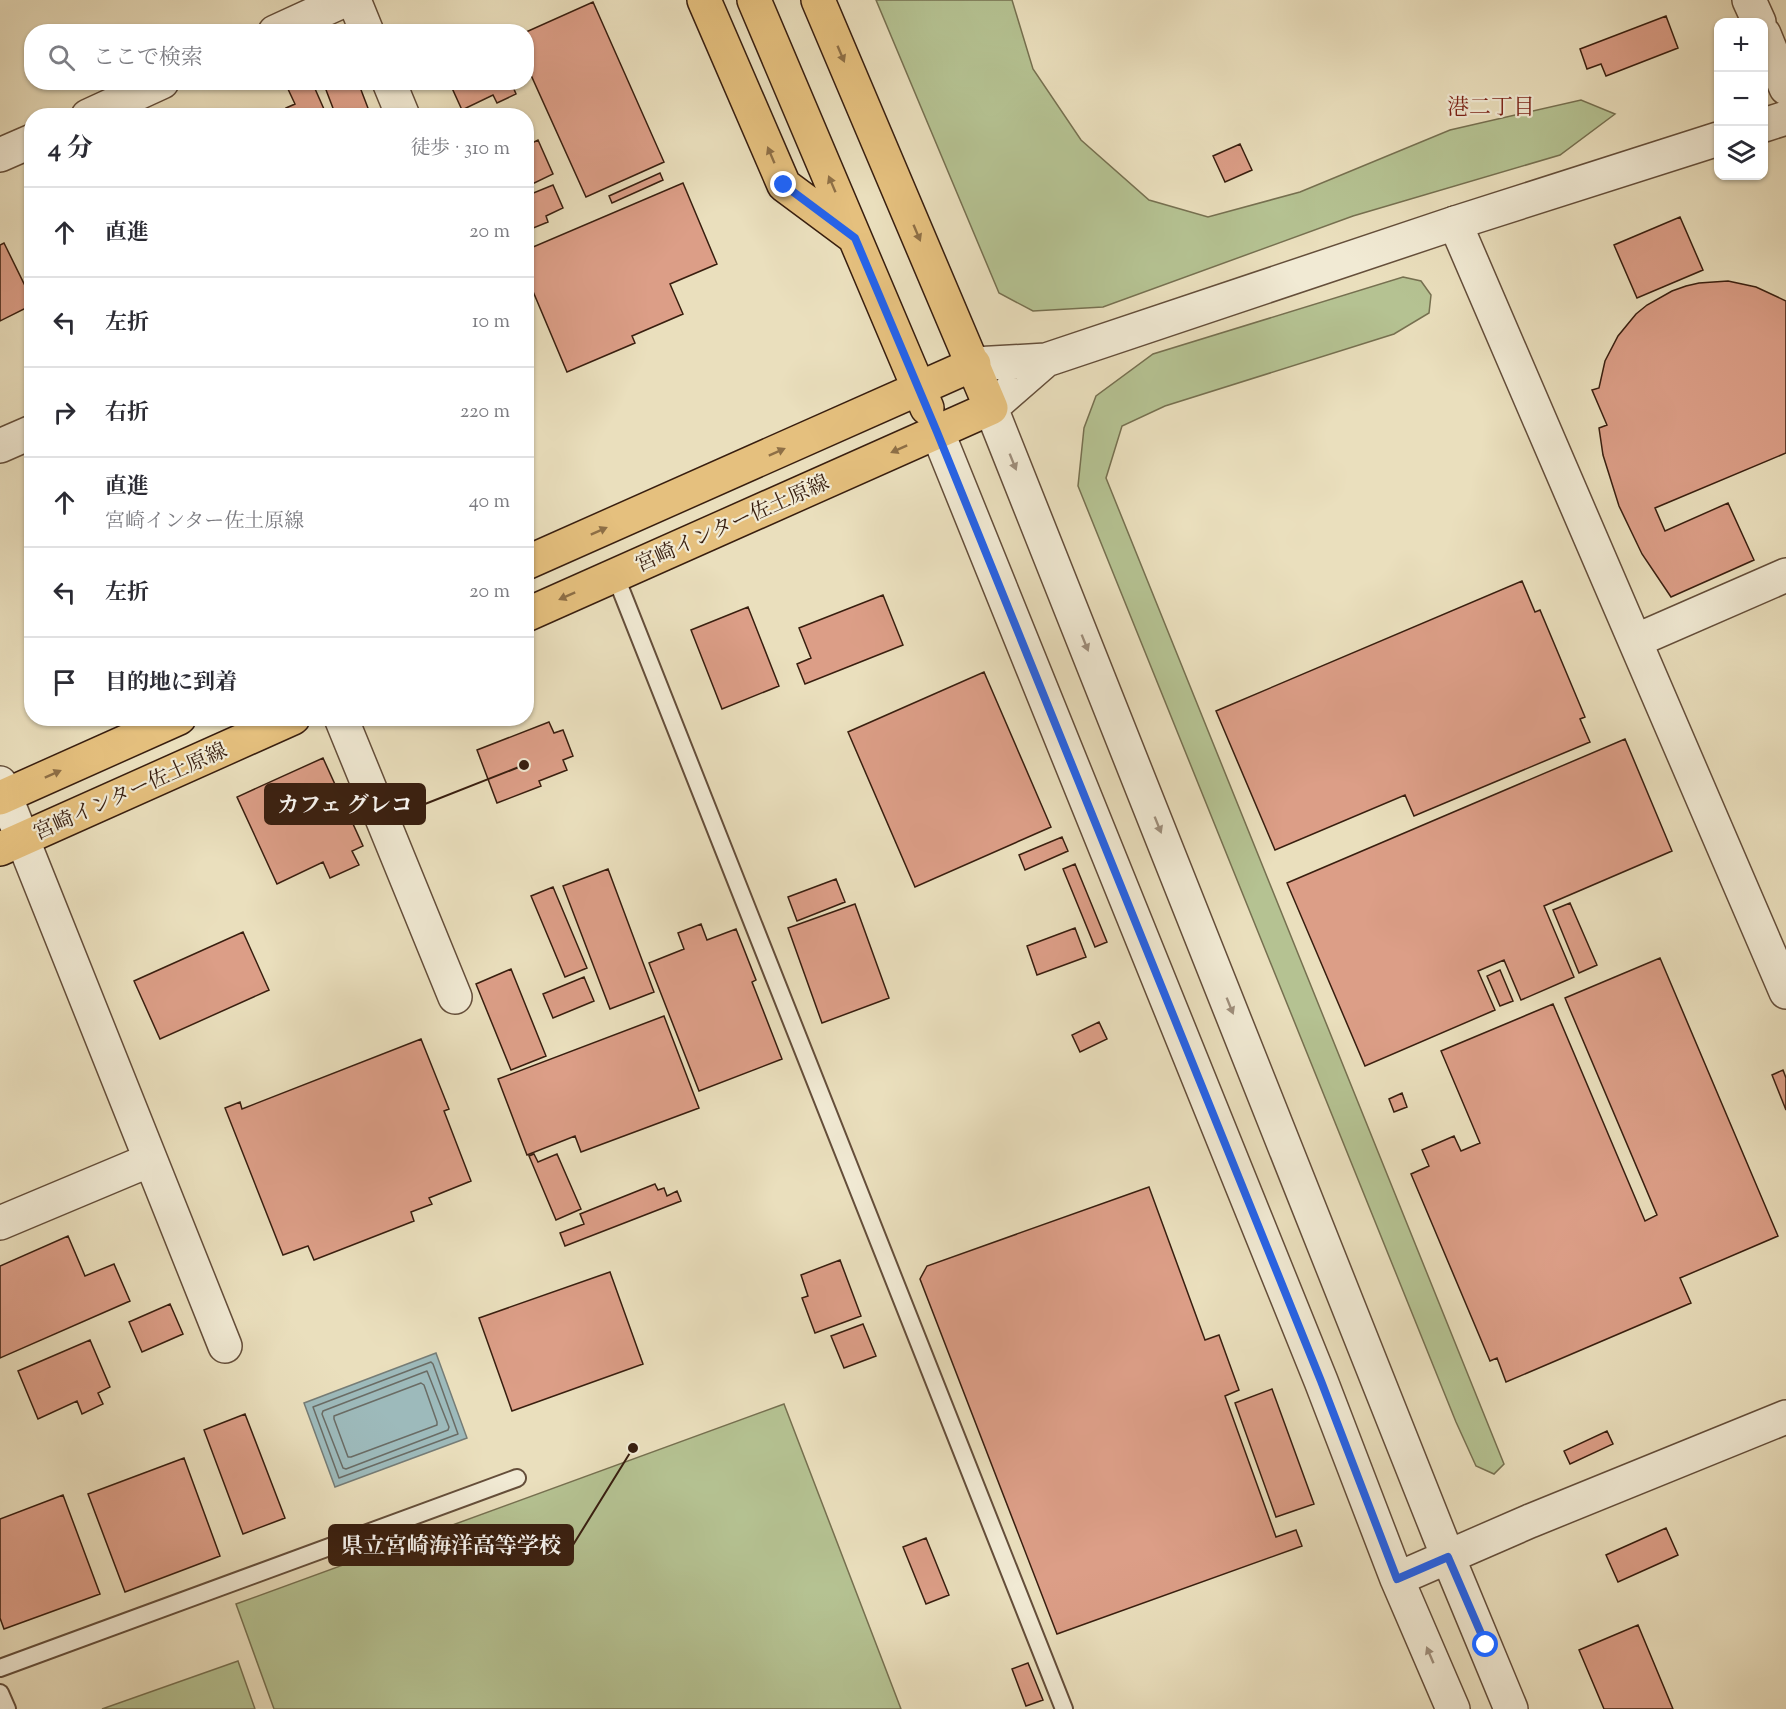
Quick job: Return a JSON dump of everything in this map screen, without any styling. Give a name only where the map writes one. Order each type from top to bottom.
[{"type":"main road","points":[[704,0],[784,185],[855,238]]},
{"type":"main road","points":[[754,0],[937,432]]},
{"type":"main road","points":[[818,0],[991,408]]},
{"type":"main road","points":[[534,560],[974,364]]},
{"type":"main road","name":"宮崎インター佐土原線","points":[[534,611],[991,408]]},
{"type":"main road","points":[[2,792],[159,726]]},
{"type":"main road","name":"宮崎インター佐土原線","points":[[11,844],[275,726]]},
{"type":"street","points":[[292,24],[345,0]]},
{"type":"street","points":[[354,0],[364,24]]},
{"type":"street","points":[[1749,0],[1757,18]]},
{"type":"street","points":[[1768,44],[1786,88]]},
{"type":"street","points":[[105,108],[145,90]]},
{"type":"street","points":[[392,90],[400,108]]},
{"type":"street","points":[[1768,124],[1786,118]]},
{"type":"street","points":[[974,364],[1046,360],[1455,223],[1714,141]]},
{"type":"street","points":[[0,155],[24,144]]},
{"type":"street","points":[[1455,223],[1786,992]]},
{"type":"street","points":[[1046,360],[991,408],[1448,1557],[1511,1709]]},
{"type":"street","points":[[937,432],[1316,1370],[1397,1579],[1453,1709]]},
{"type":"street","points":[[0,446],[24,436]]},
{"type":"street","points":[[1635,640],[1786,575]]},
{"type":"street","points":[[343,726],[455,997]]},
{"type":"street","points":[[2,792],[11,844],[150,1160],[225,1346]]},
{"type":"street","points":[[0,1223],[150,1160]]},
{"type":"street","points":[[1397,1579],[1786,1417]]},
{"type":"lane","points":[[615,575],[1064,1709]]},
{"type":"lane","points":[[0,1668],[517,1478]]},
{"type":"lane","points":[[0,1693],[7,1709]]},
{"type":"green space","points":[[876,0],[1012,0],[1033,69],[1081,140],[1149,200],[1208,217],[1300,192],[1450,130],[1581,100],[1615,114],[1560,155],[1353,216],[1103,307],[1033,311],[999,293]]},
{"type":"green space","points":[[1403,277],[1421,281],[1431,295],[1429,313],[1394,334],[1165,406],[1122,426],[1106,478],[1504,1464],[1494,1474],[1476,1466],[1456,1422],[1078,486],[1084,428],[1096,396],[1153,354]]},
{"type":"green space","points":[[784,1404],[901,1709],[274,1709],[236,1604]]},
{"type":"green space","points":[[238,1661],[255,1709],[102,1709]]},
{"type":"water","points":[[436,1353],[467,1438],[335,1487],[304,1403]]},
{"type":"building","points":[[593,2],[664,162],[586,197],[534,82],[534,28]]},
{"type":"building","points":[[1666,16],[1678,48],[1606,76],[1601,64],[1587,69],[1580,49]]},
{"type":"building","points":[[288,90],[316,90],[323,108],[286,108],[295,104]]},
{"type":"building","points":[[326,90],[361,90],[368,108],[333,108]]},
{"type":"building","points":[[453,90],[514,90],[516,94],[497,103],[493,95],[466,108],[461,108]]},
{"type":"building","points":[[538,140],[553,174],[534,183],[534,142]]},
{"type":"building","points":[[1240,144],[1252,170],[1225,182],[1213,156]]},
{"type":"building","points":[[660,173],[663,180],[612,203],[609,196]]},
{"type":"building","points":[[683,183],[717,264],[670,284],[683,314],[632,336],[635,343],[567,372],[534,294],[534,247]]},
{"type":"building","points":[[553,185],[563,208],[546,216],[548,222],[534,228],[534,193]]},
{"type":"building","points":[[1680,217],[1703,270],[1637,298],[1614,245]]},
{"type":"building","points":[[4,243],[24,284],[24,309],[0,321],[0,245]]},
{"type":"building","points":[[1728,281],[1756,287],[1786,301],[1786,453],[1655,508],[1665,531],[1728,503],[1754,560],[1671,597],[1642,554],[1619,506],[1603,455],[1599,428],[1607,425],[1592,390],[1599,388],[1605,361],[1618,336],[1636,314],[1647,305],[1686,286]]},
{"type":"building","points":[[1522,581],[1535,612],[1540,610],[1585,717],[1580,719],[1590,742],[1414,816],[1405,795],[1275,850],[1216,711]]},
{"type":"building","points":[[883,595],[903,645],[805,684],[797,664],[811,658],[799,628]]},
{"type":"building","points":[[748,607],[779,686],[722,709],[691,630]]},
{"type":"building","points":[[984,672],[1051,827],[915,887],[848,732]]},
{"type":"building","points":[[549,722],[554,733],[563,730],[573,756],[563,760],[567,770],[539,781],[541,786],[497,803],[477,750]]},
{"type":"building","points":[[1625,739],[1672,851],[1544,906],[1574,977],[1521,1000],[1504,960],[1478,971],[1495,1010],[1365,1066],[1287,883]]},
{"type":"building","points":[[323,758],[363,846],[352,851],[359,865],[330,878],[323,862],[277,884],[237,797]]},
{"type":"building","points":[[1062,837],[1068,851],[1025,870],[1019,855]]},
{"type":"building","points":[[1075,864],[1107,942],[1095,947],[1063,869]]},
{"type":"building","points":[[608,869],[654,992],[610,1009],[563,886]]},
{"type":"building","points":[[836,879],[845,902],[797,921],[788,897]]},
{"type":"building","points":[[553,887],[587,968],[565,977],[531,896]]},
{"type":"building","points":[[1570,903],[1597,965],[1579,973],[1553,910]]},
{"type":"building","points":[[855,904],[889,998],[822,1023],[788,928]]},
{"type":"building","points":[[701,924],[707,940],[736,929],[756,980],[752,982],[782,1059],[699,1091],[649,963],[684,949],[678,933]]},
{"type":"building","points":[[1075,928],[1086,957],[1037,975],[1027,946]]},
{"type":"building","points":[[243,932],[269,990],[160,1039],[134,981]]},
{"type":"building","points":[[1660,958],[1778,1236],[1680,1278],[1691,1303],[1506,1382],[1497,1358],[1490,1361],[1411,1174],[1429,1166],[1422,1150],[1454,1136],[1461,1151],[1480,1143],[1441,1051],[1553,1004],[1645,1221],[1657,1215],[1565,998]]},
{"type":"building","points":[[511,969],[546,1056],[511,1070],[476,984]]},
{"type":"building","points":[[1500,970],[1513,1001],[1500,1006],[1487,976]]},
{"type":"building","points":[[584,977],[594,1001],[553,1018],[543,994]]},
{"type":"building","points":[[664,1016],[699,1108],[581,1152],[575,1136],[527,1155],[498,1079]]},
{"type":"building","points":[[1099,1022],[1107,1039],[1080,1052],[1072,1035]]},
{"type":"building","points":[[421,1039],[449,1109],[444,1111],[471,1181],[429,1198],[432,1204],[411,1212],[414,1221],[314,1260],[308,1246],[283,1255],[225,1108],[240,1102],[242,1109]]},
{"type":"building","points":[[1783,1070],[1786,1078],[1786,1110],[1772,1075]]},
{"type":"building","points":[[1402,1093],[1407,1107],[1394,1112],[1389,1099]]},
{"type":"building","points":[[534,1154],[538,1162],[557,1154],[581,1209],[556,1220],[529,1156]]},
{"type":"building","points":[[655,1184],[658,1190],[664,1188],[667,1196],[677,1191],[681,1201],[565,1246],[560,1233],[584,1224],[580,1214]]},
{"type":"building","points":[[1149,1187],[1205,1340],[1219,1335],[1239,1390],[1225,1396],[1276,1537],[1296,1530],[1302,1546],[1057,1634],[920,1279],[927,1266]]},
{"type":"building","points":[[68,1236],[85,1276],[114,1264],[130,1301],[0,1358],[0,1266]]},
{"type":"building","points":[[840,1260],[861,1316],[815,1333],[802,1298],[808,1296],[801,1275]]},
{"type":"building","points":[[610,1272],[643,1364],[512,1411],[479,1318]]},
{"type":"building","points":[[170,1304],[183,1334],[142,1352],[129,1322]]},
{"type":"building","points":[[863,1324],[876,1356],[844,1368],[831,1336]]},
{"type":"building","points":[[90,1340],[110,1387],[98,1393],[103,1404],[82,1414],[77,1401],[38,1419],[18,1371]]},
{"type":"building","points":[[1272,1389],[1314,1504],[1276,1517],[1235,1403]]},
{"type":"building","points":[[245,1414],[285,1518],[243,1534],[204,1430]]},
{"type":"building","points":[[1607,1431],[1613,1444],[1570,1464],[1564,1451]]},
{"type":"building","points":[[184,1458],[220,1556],[125,1592],[88,1494]]},
{"type":"building","points":[[63,1495],[100,1594],[4,1629],[0,1618],[0,1519]]},
{"type":"building","points":[[1666,1528],[1678,1555],[1618,1582],[1606,1555]]},
{"type":"building","points":[[926,1538],[949,1595],[926,1604],[903,1547]]},
{"type":"building","points":[[1638,1625],[1673,1709],[1604,1709],[1579,1650]]},
{"type":"building","points":[[1028,1663],[1043,1700],[1026,1706],[1012,1669]]},
{"type":"place","name":"カフェ グレコ","points":[[524,765]]},
{"type":"place","name":"県立宮崎海洋高等学校","points":[[633,1448]]},
{"type":"district","name":"港二丁目","points":[[1491,106]]},
{"type":"route","points":[[784,185],[855,238],[937,432],[1321,1381],[1397,1579],[1448,1557],[1486,1645]]}]
